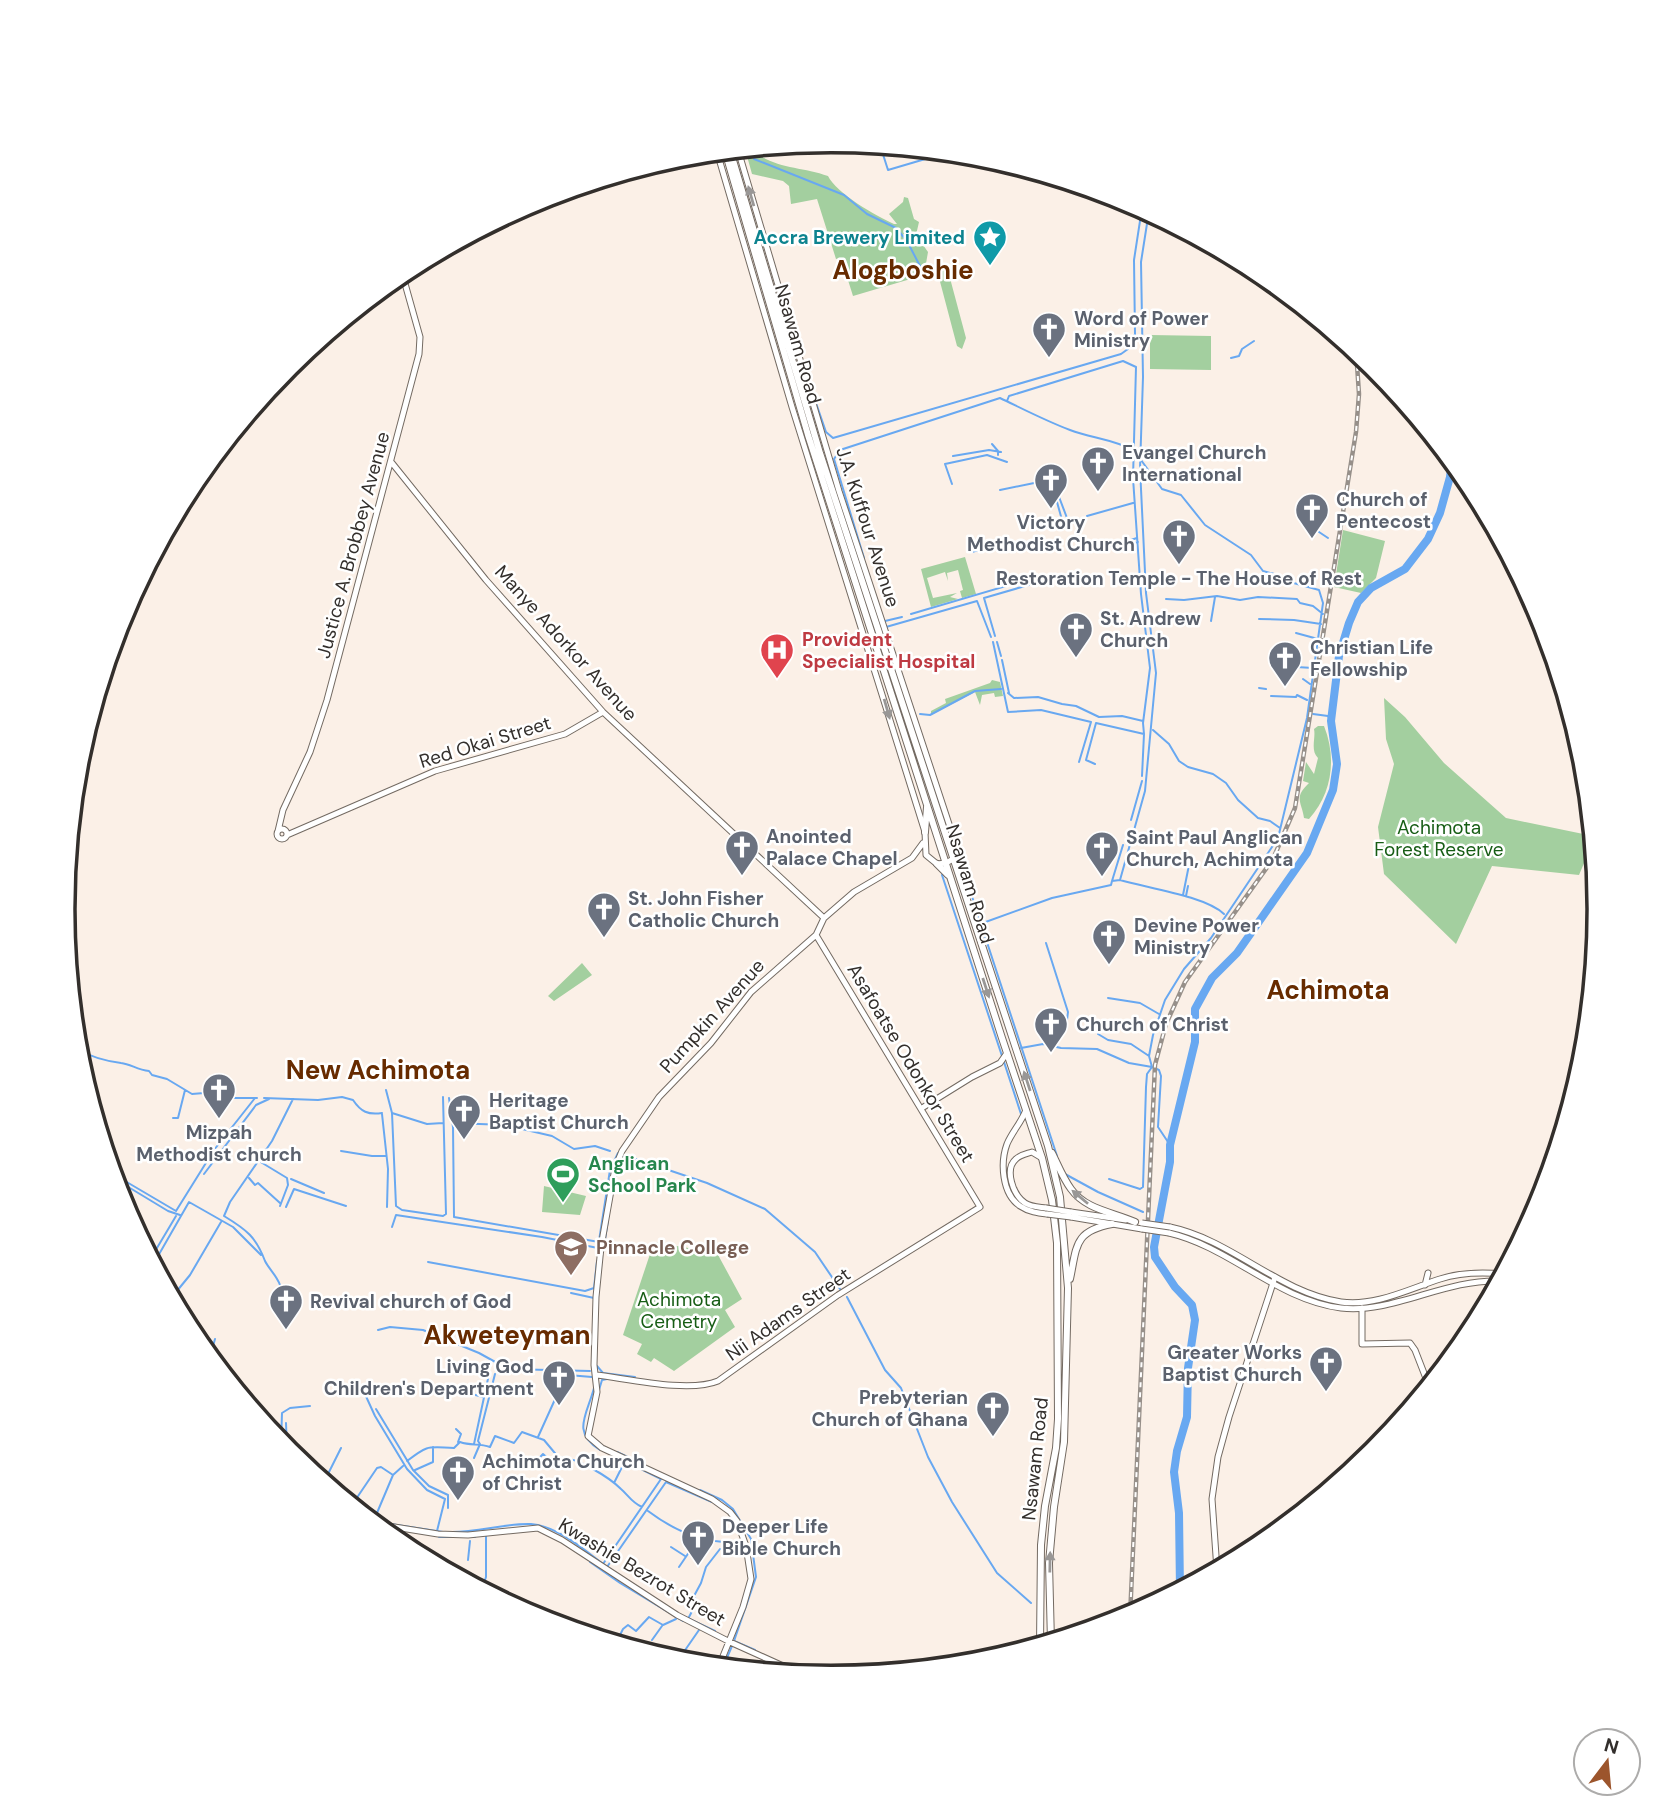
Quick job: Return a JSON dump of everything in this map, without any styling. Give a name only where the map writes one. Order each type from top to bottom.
[{"type":"highway","name":"Nsawam Road","points":[[732,159],[830,506],[926,798],[949,862],[967,901],[1048,1146],[1060,1197],[1068,1288],[1063,1442],[1049,1563],[1051,1632]]},
{"type":"highway","name":"Nsawam Road","points":[[728,160],[949,862],[949,876],[1027,1107],[1052,1200],[1057,1235],[1059,1301],[1056,1448],[1045,1506],[1040,1635]]},
{"type":"highway","points":[[925,832],[926,798]]},
{"type":"highway","points":[[957,853],[967,901]]},
{"type":"highway","points":[[937,864],[949,876]]},
{"type":"highway","points":[[1048,1146],[1064,1178],[1077,1196],[1093,1207],[1140,1225]]},
{"type":"highway","points":[[1068,1288],[1077,1245],[1083,1235],[1092,1228],[1112,1224]]},
{"type":"highway","points":[[1045,1506],[1054,1507]]},
{"type":"street","name":"J.A. Kuffour Avenue","points":[[740,158],[839,491],[950,827],[957,840],[957,853]]},
{"type":"street","name":"J.A. Kuffour Avenue","points":[[720,161],[792,407],[925,832],[928,859]]},
{"type":"street","name":"Justice A. Brobbey Avenue","points":[[284,831],[282,810],[306,762],[320,723],[392,463],[421,345],[405,284]]},
{"type":"street","name":"Manye Adorkor Avenue","points":[[392,463],[486,580],[603,712],[824,918]]},
{"type":"street","name":"Red Okai Street","points":[[284,831],[296,832],[435,771],[565,734],[603,712]]},
{"type":"street","points":[[824,918],[854,892],[912,858],[924,842]]},
{"type":"street","points":[[912,858],[928,859],[937,864],[949,862],[957,853]]},
{"type":"street","name":"Pumpkin Avenue","points":[[730,1642],[751,1579],[746,1546],[737,1521],[730,1512],[712,1499],[602,1448],[588,1436],[597,1392],[594,1365],[601,1247],[615,1168],[628,1140],[659,1097],[711,1043],[751,992],[816,935],[824,918]]},
{"type":"street","name":"Asafoatse Odonkor Street","points":[[816,935],[980,1207]]},
{"type":"street","points":[[922,1108],[995,1065],[1007,1053]]},
{"type":"street","points":[[995,1065],[1012,1069]]},
{"type":"street","points":[[1027,1107],[1006,1147],[1003,1163],[1009,1191],[1016,1203],[1028,1211],[1071,1214],[1169,1230],[1200,1242],[1314,1302],[1336,1307],[1381,1306],[1454,1286],[1488,1283]]},
{"type":"street","points":[[1042,1158],[1032,1152],[1020,1156],[1013,1161],[1010,1172],[1019,1198],[1031,1206],[1047,1211]]},
{"type":"street","name":"Nii Adams Street","points":[[597,1375],[691,1386],[709,1385],[838,1294],[980,1207]]},
{"type":"street","points":[[1071,1214],[1112,1224],[1140,1225]]},
{"type":"street","points":[[1425,1285],[1428,1273]]},
{"type":"street","points":[[1274,1281],[1322,1298],[1350,1303],[1371,1301],[1466,1273],[1493,1274]]},
{"type":"street","points":[[1216,1560],[1212,1499],[1218,1457],[1274,1281]]},
{"type":"street","points":[[1362,1308],[1362,1344],[1410,1343],[1425,1376]]},
{"type":"street","name":"Kwashie Bezrot Street","points":[[395,1527],[458,1535],[538,1528],[562,1540],[677,1615],[778,1664]]},
{"type":"street","points":[[723,1657],[730,1642]]},
{"type":"green space","points":[[761,156],[783,165],[828,176],[848,197],[894,224],[897,224],[889,214],[903,202],[904,197],[908,198],[914,219],[919,222],[916,235],[928,252],[924,275],[853,296],[841,258],[836,259],[817,199],[791,204],[789,186],[783,181],[752,174],[747,158]]},
{"type":"green space","points":[[943,266],[947,267],[966,338],[962,349],[957,346],[938,274]]},
{"type":"green space","points":[[1150,335],[1211,336],[1211,370],[1150,369]]},
{"type":"green space","points":[[1343,530],[1385,541],[1376,578],[1361,593],[1334,587]]},
{"type":"green space","points":[[965,557],[976,594],[962,598],[960,591],[963,590],[958,570],[947,573],[948,581],[945,572],[927,578],[933,598],[957,593],[950,597],[958,599],[931,607],[921,569]]},
{"type":"green space","points":[[992,680],[1000,682],[1003,696],[995,697],[994,693],[982,695],[980,705],[975,692],[931,715],[931,711],[946,703],[945,699]]},
{"type":"green space","name":"Achimota Forest Reserve","points":[[1384,698],[1405,717],[1444,763],[1506,818],[1583,834],[1586,859],[1579,875],[1492,866],[1456,944],[1384,874],[1378,827],[1394,764],[1386,739]]},
{"type":"green space","points":[[1324,726],[1328,738],[1330,775],[1323,798],[1309,819],[1304,818],[1300,796],[1309,783],[1303,781],[1306,762],[1314,774],[1318,758],[1314,748],[1314,729]]},
{"type":"green space","points":[[582,963],[592,975],[554,1001],[548,996]]},
{"type":"green space","name":"Anglican School Park","points":[[544,1186],[586,1196],[580,1215],[542,1212]]},
{"type":"green space","name":"Achimota Cemetry","points":[[654,1242],[717,1253],[742,1299],[725,1310],[735,1327],[674,1371],[654,1358],[651,1362],[637,1354],[642,1344],[623,1335]]},
{"type":"waterway","points":[[883,154],[888,170],[926,159]]},
{"type":"waterway","points":[[754,159],[844,195],[867,214],[896,228],[907,241],[921,268]]},
{"type":"waterway","points":[[816,403],[826,432],[833,438],[1121,354],[1128,349],[1135,334],[1134,260],[1140,219]]},
{"type":"waterway","points":[[1120,880],[1145,791],[1156,673],[1146,593],[1140,468],[1143,377],[1141,262],[1147,222]]},
{"type":"waterway","points":[[1231,358],[1239,356],[1242,349],[1254,341]]},
{"type":"waterway","points":[[1007,401],[1009,396],[1123,361],[1136,367],[1133,478],[1141,594],[1150,668],[1144,734]]},
{"type":"waterway","points":[[864,558],[834,459],[840,450],[1000,398],[1070,430],[1118,443],[1133,450]]},
{"type":"waterway","points":[[992,444],[998,455]]},
{"type":"waterway","points":[[953,456],[989,450],[1001,452]]},
{"type":"waterway","points":[[952,484],[945,464],[987,455],[1007,462]]},
{"type":"waterway","points":[[1141,460],[1162,489],[1181,495],[1205,525],[1251,555],[1263,571],[1319,590],[1323,603],[1307,718],[1278,838],[1211,938],[1184,969],[1165,1000],[1153,1035],[1149,1056],[1152,1067],[1159,1070],[1161,1076],[1158,1127],[1170,1145]]},
{"type":"waterway","points":[[1180,1580],[1179,1513],[1174,1472],[1187,1417],[1188,1368],[1195,1320],[1192,1305],[1175,1287],[1155,1257],[1154,1247],[1170,1162],[1170,1145],[1195,1042],[1195,1009],[1212,978],[1237,953],[1307,853],[1333,790],[1337,764],[1331,721],[1339,656],[1349,623],[1358,602],[1371,588],[1405,569],[1428,539],[1440,513],[1450,475]]},
{"type":"waterway","points":[[1000,490],[1053,481],[1067,518]]},
{"type":"waterway","points":[[1042,526],[1062,520],[1052,484]]},
{"type":"waterway","points":[[1087,516],[1133,503]]},
{"type":"waterway","points":[[1069,523],[1084,518]]},
{"type":"waterway","points":[[1304,522],[1328,538]]},
{"type":"waterway","points":[[1108,547],[1137,538]]},
{"type":"waterway","points":[[1125,545],[1138,542]]},
{"type":"waterway","points":[[972,552],[1002,543]]},
{"type":"waterway","points":[[911,614],[1030,579]]},
{"type":"waterway","points":[[995,636],[984,598],[1032,584]]},
{"type":"waterway","points":[[1166,599],[1217,596],[1240,600],[1258,597],[1297,599],[1323,614]]},
{"type":"waterway","points":[[1211,621],[1215,597]]},
{"type":"waterway","points":[[886,627],[977,601],[991,637]]},
{"type":"waterway","points":[[885,621],[902,617]]},
{"type":"waterway","points":[[1259,619],[1321,624]]},
{"type":"waterway","points":[[1296,633],[1318,639]]},
{"type":"waterway","points":[[993,642],[1008,712],[1041,710],[1091,722],[1079,762]]},
{"type":"waterway","points":[[997,642],[1001,656]]},
{"type":"waterway","points":[[1002,660],[1009,693]]},
{"type":"waterway","points":[[1280,666],[1313,668]]},
{"type":"waterway","points":[[1303,679],[1310,684]]},
{"type":"waterway","points":[[1259,688],[1266,689]]},
{"type":"waterway","points":[[920,714],[930,715],[975,691],[1001,689]]},
{"type":"waterway","points":[[1008,693],[1014,698],[1038,697],[1076,706],[1099,717],[1122,716],[1143,721]]},
{"type":"waterway","points":[[1271,696],[1297,695],[1307,700]]},
{"type":"waterway","points":[[1313,714],[1328,716],[1331,721]]},
{"type":"waterway","points":[[1095,764],[1086,760],[1096,723],[1144,734],[1142,776]]},
{"type":"waterway","points":[[1153,730],[1169,744],[1179,761],[1188,767],[1213,774],[1226,783],[1238,800],[1258,818],[1270,821],[1280,828]]},
{"type":"waterway","points":[[1131,820],[1142,781]]},
{"type":"waterway","points":[[955,832],[961,843],[960,853]]},
{"type":"waterway","points":[[1112,881],[1123,845]]},
{"type":"waterway","points":[[1183,895],[1189,865]]},
{"type":"waterway","points":[[963,869],[1057,1156]]},
{"type":"waterway","points":[[942,875],[1002,1056]]},
{"type":"waterway","points":[[980,924],[1052,898],[1111,885],[1112,881],[1120,880],[1190,897],[1224,914]]},
{"type":"waterway","points":[[1186,896],[1188,886]]},
{"type":"waterway","points":[[1104,934],[1102,940],[1114,942]]},
{"type":"waterway","points":[[1046,943],[1068,1012],[1066,1028]]},
{"type":"waterway","points":[[1108,998],[1140,1003],[1159,1014]]},
{"type":"waterway","points":[[1098,1034],[1108,1040],[1131,1044],[1149,1056]]},
{"type":"waterway","points":[[1021,1048],[1043,1044],[1061,1048],[1097,1049],[1129,1063],[1152,1067],[1147,1074],[1146,1087],[1143,1187],[1140,1189],[1109,1179]]},
{"type":"waterway","points":[[90,1055],[149,1071],[152,1075],[167,1079],[192,1094],[257,1098]]},
{"type":"waterway","points":[[1004,1062],[1021,1114]]},
{"type":"waterway","points":[[173,1118],[178,1118],[185,1090]]},
{"type":"waterway","points":[[386,1090],[392,1113],[396,1206],[402,1210],[443,1216],[446,1214],[443,1097]]},
{"type":"waterway","points":[[264,1098],[318,1100],[342,1097],[353,1100],[365,1112],[382,1113]]},
{"type":"waterway","points":[[127,1182],[176,1211],[214,1150],[255,1098]]},
{"type":"waterway","points":[[449,1098],[453,1127],[454,1217],[599,1242]]},
{"type":"waterway","points":[[204,1174],[256,1105],[269,1099]]},
{"type":"waterway","points":[[280,1285],[254,1240],[245,1230],[224,1216],[230,1202],[272,1141],[293,1099]]},
{"type":"waterway","points":[[392,1113],[427,1124],[443,1123]]},
{"type":"waterway","points":[[382,1114],[388,1169],[387,1207]]},
{"type":"waterway","points":[[454,1123],[505,1125],[552,1136],[574,1149],[595,1146],[610,1151]]},
{"type":"waterway","points":[[341,1151],[385,1156]]},
{"type":"waterway","points":[[599,1241],[610,1170],[618,1153],[707,1183],[765,1209],[815,1252],[840,1289]]},
{"type":"waterway","points":[[616,1176],[623,1155]]},
{"type":"waterway","points":[[259,1161],[287,1178],[288,1185],[280,1206]]},
{"type":"waterway","points":[[1065,1174],[1143,1212]]},
{"type":"waterway","points":[[249,1178],[280,1203]]},
{"type":"waterway","points":[[291,1179],[324,1193]]},
{"type":"waterway","points":[[129,1187],[168,1211],[180,1215]]},
{"type":"waterway","points":[[286,1207],[294,1189],[346,1206]]},
{"type":"waterway","points":[[159,1254],[189,1202],[233,1227],[261,1255]]},
{"type":"waterway","points":[[392,1227],[396,1215],[598,1248]]},
{"type":"waterway","points":[[156,1249],[176,1216]]},
{"type":"waterway","points":[[603,1252],[608,1220]]},
{"type":"waterway","points":[[178,1289],[190,1275],[221,1222]]},
{"type":"waterway","points":[[428,1262],[585,1291],[594,1288],[597,1261]]},
{"type":"waterway","points":[[571,1293],[594,1300]]},
{"type":"waterway","points":[[847,1297],[885,1370],[901,1388],[928,1457],[952,1502],[997,1573],[1031,1603]]},
{"type":"waterway","points":[[593,1323],[593,1377]]},
{"type":"waterway","points":[[378,1330],[390,1327],[423,1330],[479,1353],[508,1369],[590,1371]]},
{"type":"waterway","points":[[214,1344],[215,1339]]},
{"type":"waterway","points":[[597,1366],[603,1373],[635,1377]]},
{"type":"waterway","points":[[474,1444],[489,1374]]},
{"type":"waterway","points":[[474,1458],[480,1444],[478,1441],[495,1374]]},
{"type":"waterway","points":[[538,1437],[566,1375]]},
{"type":"waterway","points":[[568,1375],[592,1377]]},
{"type":"waterway","points":[[599,1390],[602,1380],[607,1379]]},
{"type":"waterway","points":[[594,1388],[583,1422],[586,1437],[600,1450]]},
{"type":"waterway","points":[[457,1390],[483,1397]]},
{"type":"waterway","points":[[358,1391],[364,1392],[407,1469],[427,1490],[445,1499],[437,1531]]},
{"type":"waterway","points":[[282,1428],[282,1413],[290,1408],[310,1406]]},
{"type":"waterway","points":[[376,1409],[413,1470],[429,1486],[448,1495],[448,1508]]},
{"type":"waterway","points":[[286,1423],[286,1433]]},
{"type":"waterway","points":[[456,1429],[461,1434],[458,1442]]},
{"type":"waterway","points":[[407,1461],[425,1449],[454,1448],[460,1442],[490,1447],[495,1436],[514,1443],[522,1432],[544,1440],[559,1458],[573,1460],[601,1474],[642,1507]]},
{"type":"waterway","points":[[415,1470],[433,1462],[433,1447]]},
{"type":"waterway","points":[[328,1474],[341,1448]]},
{"type":"waterway","points":[[617,1452],[634,1460]]},
{"type":"waterway","points":[[532,1466],[543,1454],[550,1460],[558,1458]]},
{"type":"waterway","points":[[614,1483],[625,1461]]},
{"type":"waterway","points":[[449,1532],[521,1524],[541,1526],[569,1539],[603,1564],[661,1479],[631,1464]]},
{"type":"waterway","points":[[357,1498],[377,1468],[381,1467],[393,1475],[403,1466]]},
{"type":"waterway","points":[[377,1513],[393,1475]]},
{"type":"waterway","points":[[607,1567],[666,1482],[712,1502]]},
{"type":"waterway","points":[[700,1490],[722,1500],[733,1509],[751,1539],[756,1577],[734,1641],[755,1650]]},
{"type":"waterway","points":[[648,1511],[692,1536],[717,1541],[743,1541]]},
{"type":"waterway","points":[[392,1524],[443,1532]]},
{"type":"waterway","points":[[485,1581],[486,1536]]},
{"type":"waterway","points":[[439,1537],[475,1537]]},
{"type":"waterway","points":[[679,1567],[698,1539]]},
{"type":"waterway","points":[[468,1560],[470,1541]]},
{"type":"waterway","points":[[671,1547],[685,1556]]},
{"type":"waterway","points":[[689,1617],[697,1602],[694,1596],[706,1567],[720,1549]]},
{"type":"waterway","points":[[590,1562],[683,1621]]},
{"type":"waterway","points":[[620,1634],[628,1625],[636,1631],[649,1617],[663,1625],[676,1619]]},
{"type":"waterway","points":[[685,1617],[715,1631]]},
{"type":"waterway","points":[[652,1640],[662,1626]]},
{"type":"waterway","points":[[684,1651],[699,1630]]},
{"type":"waterway","points":[[727,1658],[732,1646]]},
{"type":"railway","points":[[1131,1604],[1155,1065],[1166,1024],[1185,982],[1273,859],[1295,808],[1356,432],[1359,394],[1357,366]]},
{"type":"place","name":"Accra Brewery Limited","points":[[990,267]]},
{"type":"place","name":"Word of Power Ministry","points":[[1049,359]]},
{"type":"place","name":"Evangel Church International","points":[[1098,493]]},
{"type":"place","name":"Victory Methodist Church","points":[[1051,510]]},
{"type":"place","name":"Church of Pentecost","points":[[1312,540]]},
{"type":"place","name":"Restoration Temple - The House of Rest","points":[[1179,566]]},
{"type":"place","name":"St. Andrew Church","points":[[1076,659]]},
{"type":"place","name":"Provident Specialist Hospital","points":[[777,680]]},
{"type":"place","name":"Christian Life Fellowship","points":[[1285,688]]},
{"type":"place","name":"Anointed Palace Chapel","points":[[742,877]]},
{"type":"place","name":"Saint Paul Anglican Church, Achimota","points":[[1102,878]]},
{"type":"place","name":"St. John Fisher Catholic Church","points":[[604,939]]},
{"type":"place","name":"Devine Power Ministry","points":[[1109,966]]},
{"type":"place","name":"Church of Christ","points":[[1051,1054]]},
{"type":"place","name":"Mizpah Methodist church","points":[[219,1120]]},
{"type":"place","name":"Heritage Baptist Church","points":[[464,1141]]},
{"type":"place","name":"Anglican School Park","points":[[563,1204]]},
{"type":"place","name":"Pinnacle College","points":[[571,1277]]},
{"type":"place","name":"Revival church of God","points":[[286,1331]]},
{"type":"place","name":"Greater Works Baptist Church","points":[[1326,1393]]},
{"type":"place","name":"Living God Children's Department","points":[[559,1407]]},
{"type":"place","name":"Prebyterian Church of Ghana","points":[[993,1438]]},
{"type":"place","name":"Achimota Church of Christ","points":[[458,1502]]},
{"type":"place","name":"Deeper Life Bible Church","points":[[698,1567]]},
{"type":"district","name":"Alogboshie","points":[[903,270]]},
{"type":"district","name":"Achimota","points":[[1328,990]]},
{"type":"district","name":"New Achimota","points":[[378,1070]]},
{"type":"district","name":"Akweteyman","points":[[507,1335]]}]
